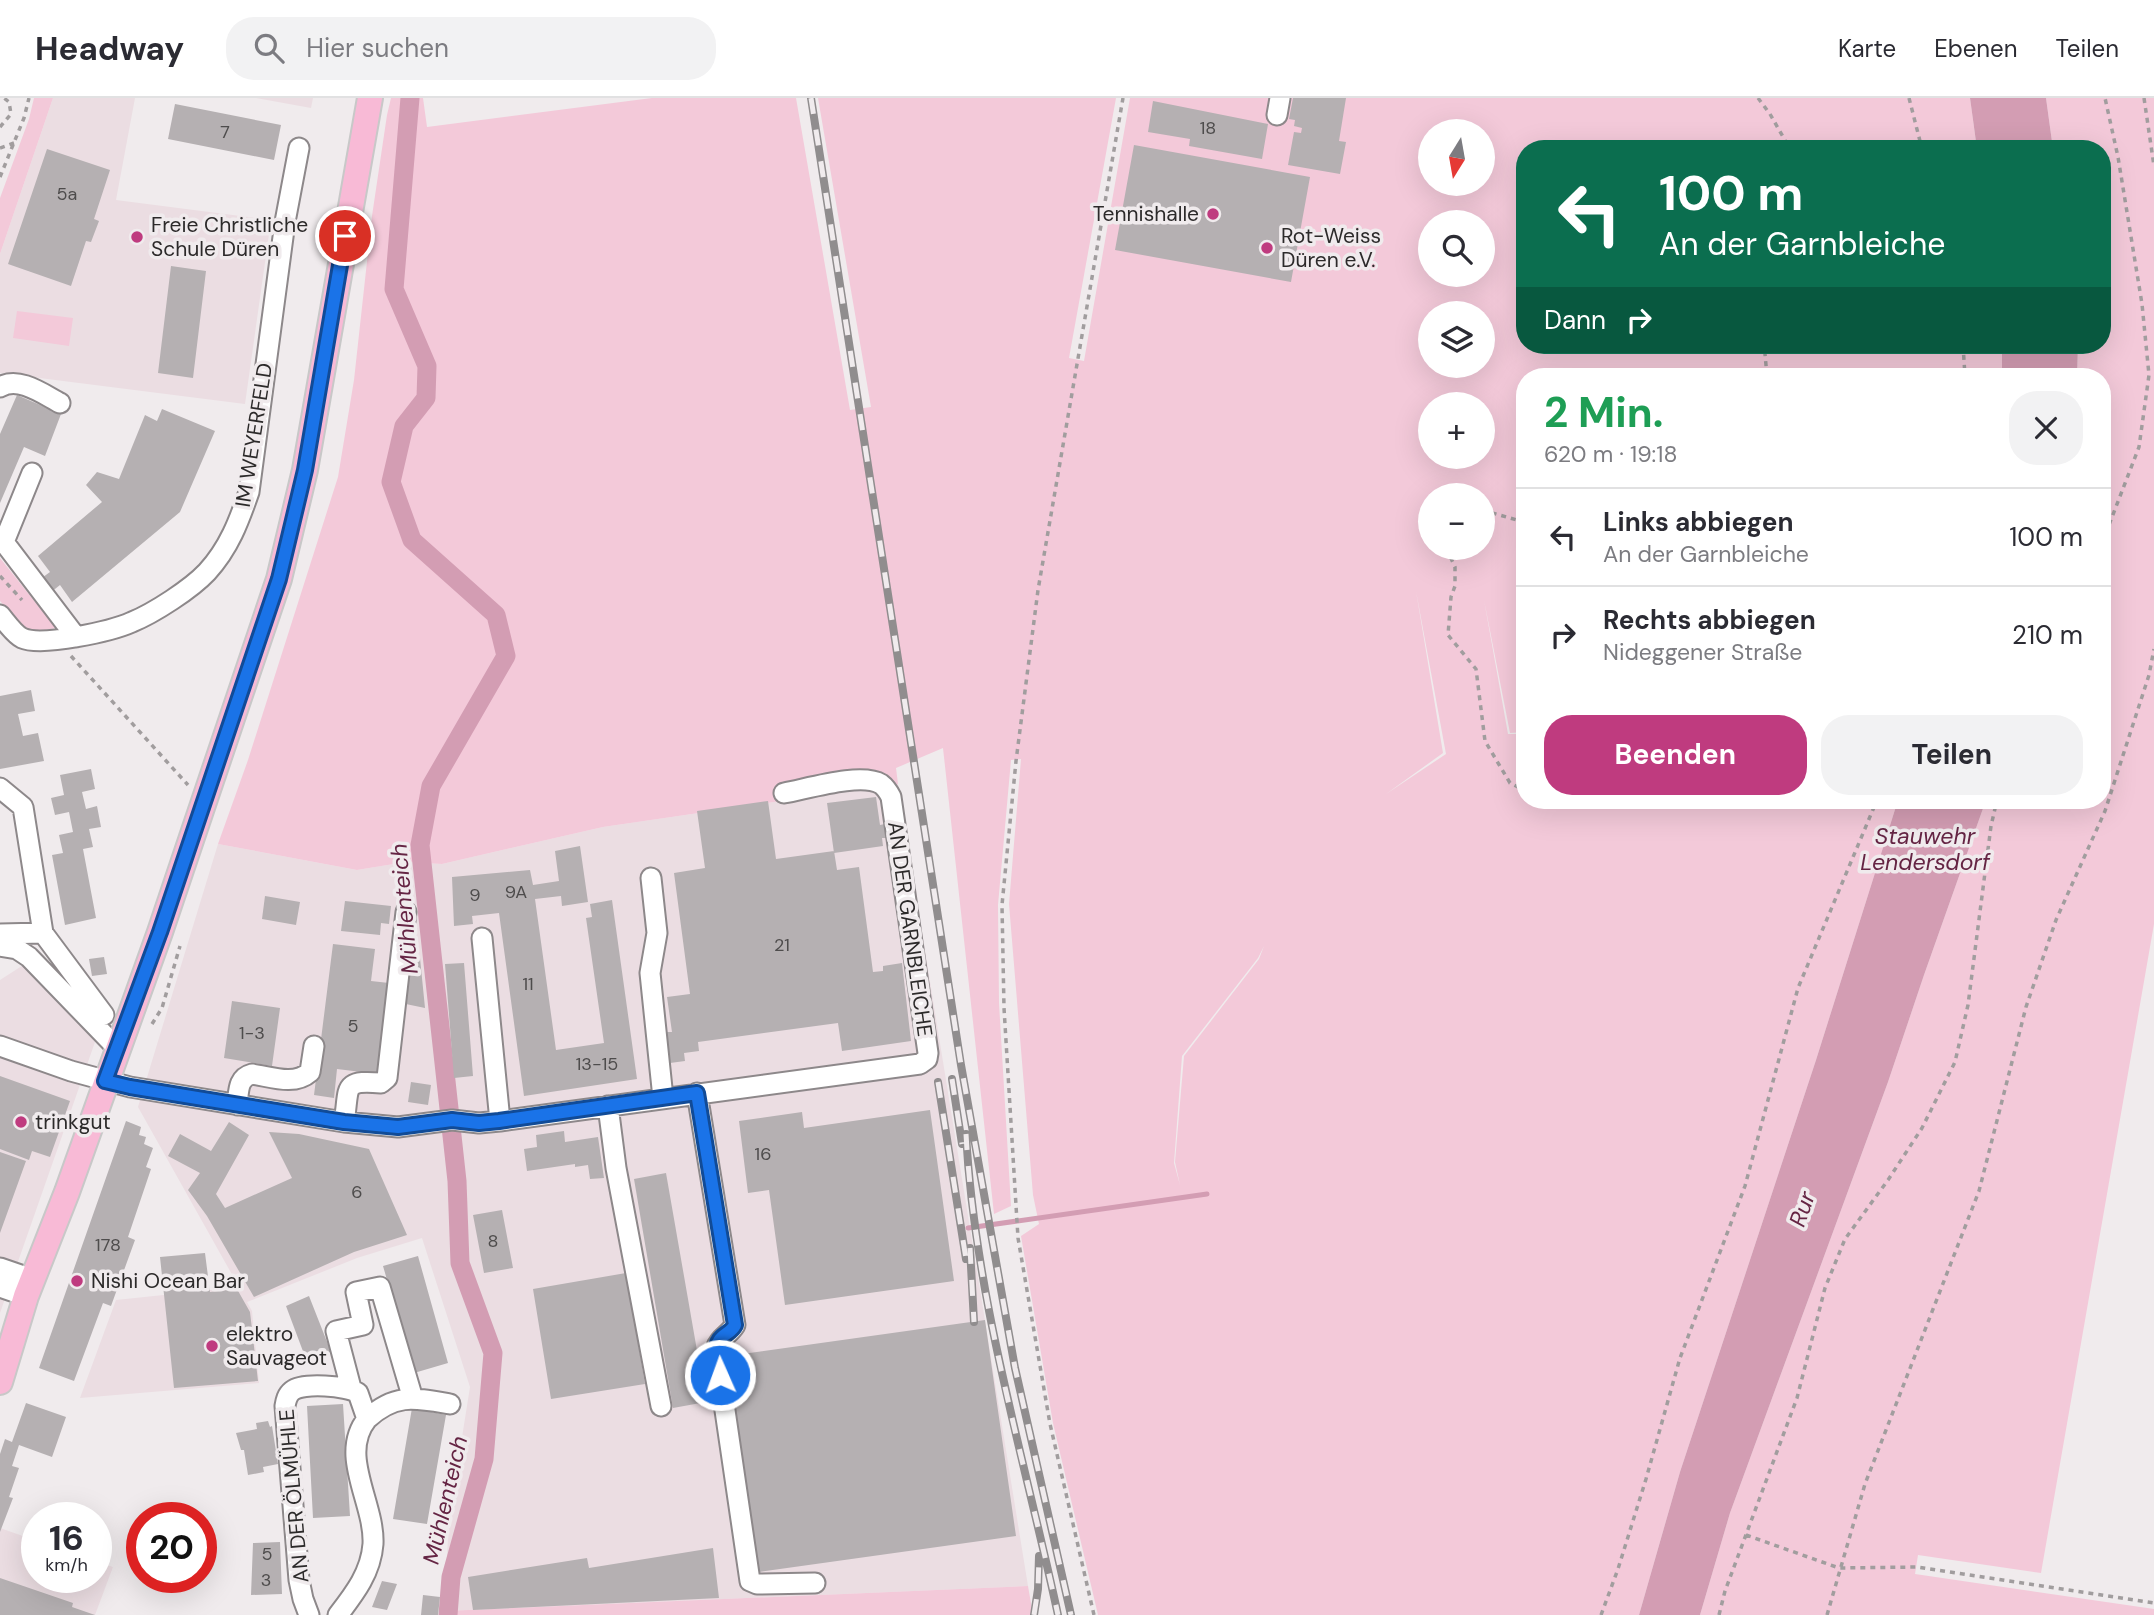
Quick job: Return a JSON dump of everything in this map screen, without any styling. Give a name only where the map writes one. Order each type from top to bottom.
[{"type":"main road","points":[[0,1382],[29,1288],[66,1192],[204,803],[279,579],[305,470],[370,98]]},
{"type":"street","name":"IM WEYERFELD","points":[[0,615],[20,637],[34,641],[66,638],[132,622],[187,590],[207,572],[228,545],[239,523],[249,492],[285,222],[299,148]]},
{"type":"street","points":[[0,387],[15,383],[28,386],[60,403]]},
{"type":"street","points":[[32,473],[2,540],[66,638]]},
{"type":"street","name":"AN DER GARNBLEICHE","points":[[0,1046],[130,1087],[344,1122],[398,1127],[437,1121],[499,1121],[920,1064],[927,1059],[928,1053],[891,797],[880,784],[869,780],[784,793]]},
{"type":"street","points":[[0,788],[23,807],[43,933],[104,1015]]},
{"type":"street","points":[[651,878],[657,933],[650,973],[663,1098]]},
{"type":"street","points":[[344,1122],[349,1089],[353,1083],[381,1083],[387,1077],[406,912]]},
{"type":"street","points":[[0,934],[43,933]]},
{"type":"street","points":[[482,938],[499,1121]]},
{"type":"street","points":[[0,946],[17,949],[36,962],[117,1048]]},
{"type":"street","points":[[237,1105],[240,1083],[246,1076],[253,1074],[296,1081],[303,1078],[310,1072],[314,1046]]},
{"type":"street","points":[[697,1093],[735,1325],[731,1332],[718,1341],[716,1349],[750,1581],[757,1584],[815,1583]]},
{"type":"street","points":[[608,1106],[661,1406]]},
{"type":"street","points":[[0,1268],[29,1288]]},
{"type":"street","points":[[0,1287],[29,1288]]},
{"type":"street","points":[[366,1419],[358,1393],[351,1388],[336,1331],[363,1325],[356,1292],[380,1287],[413,1399]]},
{"type":"street","name":"AN DER ÖLMÜHLE","points":[[309,1615],[299,1580],[286,1397],[290,1391],[298,1388],[351,1388]]},
{"type":"street","points":[[338,1615],[361,1583],[371,1559],[373,1540],[355,1451],[359,1429],[366,1419],[390,1402],[413,1399],[450,1404]]},
{"type":"path","points":[[0,127],[11,114],[9,102],[4,98]]},
{"type":"path","points":[[0,177],[24,118],[29,98]]},
{"type":"path","points":[[1094,1615],[1050,1424],[1018,1238],[1004,1008],[1002,905],[1016,761],[1038,590],[1123,98]]},
{"type":"path","points":[[1758,98],[1785,140]]},
{"type":"path","points":[[1909,98],[1920,140]]},
{"type":"path","points":[[2105,98],[2118,157],[2142,304],[2149,375],[2138,447],[2111,519]]},
{"type":"path","points":[[2144,98],[2154,166]]},
{"type":"path","points":[[0,148],[14,143]]},
{"type":"path","points":[[1495,514],[1516,520]]},
{"type":"path","points":[[1452,560],[1455,567],[1455,586],[1451,597],[1448,635],[1476,669],[1485,741],[1510,783],[1516,786]]},
{"type":"path","points":[[0,576],[25,603]]},
{"type":"path","points":[[66,638],[204,803]]},
{"type":"path","points":[[2111,792],[2149,675],[2154,649]]},
{"type":"path","points":[[1601,1615],[1646,1479],[1680,1359],[1745,1186],[1798,988],[1873,809]]},
{"type":"path","points":[[1719,1615],[1725,1591],[1797,1398],[1825,1287],[1845,1239],[1922,1128],[1955,1062],[1968,1004],[1995,809]]},
{"type":"path","points":[[1826,1615],[1865,1483],[1979,1191],[2026,1007],[2056,920],[2106,809]]},
{"type":"path","points":[[1746,1535],[1839,1568],[1917,1567],[2154,1603]]},
{"type":"shaded area","points":[[34,98],[53,98],[0,254],[0,198]]},
{"type":"shaded area","name":"Freie Christliche Schule Düren","points":[[53,98],[135,98],[116,200],[271,220],[245,404],[0,373],[0,254]]},
{"type":"shaded area","points":[[256,98],[313,98],[311,108]]},
{"type":"shaded area","points":[[391,98],[423,98],[427,127],[652,98],[796,98],[850,410],[871,407],[818,98],[1116,98],[1069,358],[1084,361],[1130,98],[1970,98],[1976,140],[1516,140],[1516,354],[2002,354],[2002,368],[1516,368],[1516,733],[1510,733],[1484,600],[1508,734],[1516,734],[1516,809],[1895,809],[1816,1060],[1680,1472],[1639,1615],[1098,1615],[1053,1423],[1021,1236],[1039,1224],[1033,1195],[1009,904],[1021,759],[1011,760],[998,905],[999,1003],[1011,1206],[994,1214],[943,748],[896,768],[898,784],[603,827],[442,864],[406,862],[357,870],[218,844],[248,760],[338,477],[354,380],[372,216]],"holes":[[[1416,591],[1446,754],[1386,794],[1443,753]],[[1264,946],[1259,959],[1184,1056],[1175,1162],[1180,1185],[1174,1163],[1182,1056],[1258,958]]]},
{"type":"shaded area","points":[[2046,98],[2154,98],[2154,924],[2041,1573],[1918,1555],[1915,1574],[2154,1609],[2154,1615],[1700,1615],[1730,1513],[1888,1082],[1983,809],[2111,809],[2111,368],[2077,368],[2078,354],[2111,354],[2111,140],[2052,140]]},
{"type":"shaded area","points":[[17,311],[73,318],[69,346],[13,338]]},
{"type":"shaded area","points":[[0,558],[56,628],[29,633],[0,601]]},
{"type":"shaded area","points":[[898,784],[1028,1586],[444,1611],[449,1519],[470,1387],[422,1238],[357,1258],[247,1302],[252,1311],[259,1383],[80,1398],[116,1300],[239,1287],[138,1107],[218,844],[357,870],[406,862],[442,864],[603,827]]},
{"type":"shaded area","points":[[28,962],[95,1042],[0,1313],[0,980]]},
{"type":"shaded area","points":[[0,1528],[21,1535],[21,1593],[103,1593],[95,1615],[0,1615]]},
{"type":"shaded area","points":[[1028,1586],[1033,1615],[443,1615],[444,1611]]},
{"type":"water","points":[[1970,98],[2046,98],[2052,140],[1976,140]]},
{"type":"water","points":[[2002,354],[2078,354],[2077,368],[2002,368]]},
{"type":"water","name":"Stauwehr Lendersdorf","points":[[1895,809],[1983,809],[1888,1082],[1730,1513],[1700,1615],[1639,1615],[1680,1472],[1816,1060]]},
{"type":"building","points":[[1293,98],[1346,98],[1339,141],[1346,142],[1340,174],[1288,165],[1294,132],[1301,133],[1302,128],[1294,126],[1295,120],[1289,119]]},
{"type":"building","points":[[1153,101],[1268,124],[1262,159],[1189,146],[1190,139],[1148,132]]},
{"type":"building","points":[[175,104],[281,125],[274,160],[168,139]]},
{"type":"building","name":"Tennishalle","points":[[1134,145],[1310,177],[1291,282],[1115,250]]},
{"type":"building","points":[[47,149],[110,170],[94,219],[99,221],[91,242],[86,241],[71,286],[8,264]]},
{"type":"building","points":[[171,266],[206,271],[193,378],[158,373]]},
{"type":"building","points":[[17,395],[61,414],[45,456],[24,447],[0,503],[0,434]]},
{"type":"building","points":[[162,409],[215,431],[180,512],[72,602],[60,585],[50,593],[39,580],[50,572],[38,556],[102,502],[86,485],[97,472],[119,479],[145,415],[157,421]]},
{"type":"building","points":[[31,690],[35,711],[18,714],[23,736],[38,733],[44,761],[0,769],[0,696]]},
{"type":"building","points":[[91,769],[95,789],[82,792],[86,809],[97,806],[101,827],[89,829],[93,847],[83,849],[96,918],[65,925],[52,855],[63,853],[59,835],[73,832],[69,812],[55,815],[51,798],[64,795],[60,775]]},
{"type":"building","points":[[876,797],[880,825],[885,824],[886,838],[882,838],[883,846],[834,853],[827,803]]},
{"type":"building","points":[[768,801],[776,859],[834,851],[837,870],[859,867],[873,972],[883,971],[883,966],[902,963],[911,1041],[842,1051],[838,1023],[698,1042],[699,1051],[684,1053],[685,1061],[670,1063],[666,1032],[672,1032],[667,997],[690,994],[674,873],[705,868],[697,811]]},
{"type":"building","points":[[580,846],[588,902],[562,906],[561,896],[535,899],[556,1050],[604,1043],[586,918],[592,917],[590,904],[612,900],[637,1079],[524,1096],[499,913],[472,916],[473,924],[454,926],[452,877],[530,870],[533,885],[559,881],[555,851]]},
{"type":"building","points":[[265,896],[300,902],[296,925],[262,919]]},
{"type":"building","points":[[345,901],[391,906],[389,924],[381,923],[380,935],[341,931]]},
{"type":"building","points":[[333,944],[375,949],[371,981],[389,983],[378,1074],[337,1069],[334,1098],[314,1095]]},
{"type":"building","points":[[407,956],[420,958],[425,1008],[401,1003]]},
{"type":"building","points":[[104,957],[107,974],[92,976],[89,959]]},
{"type":"building","points":[[464,963],[473,1076],[454,1078],[445,964]]},
{"type":"building","points":[[232,1001],[280,1008],[272,1066],[224,1058]]},
{"type":"building","name":"trinkgut","points":[[0,1076],[70,1101],[50,1157],[32,1151],[29,1160],[0,1149]]},
{"type":"building","points":[[411,1082],[431,1085],[428,1105],[408,1102]]},
{"type":"building","points":[[930,1110],[954,1281],[785,1305],[769,1190],[748,1193],[739,1121],[802,1112],[804,1128]]},
{"type":"building","points":[[126,1121],[141,1127],[139,1135],[146,1137],[144,1144],[153,1148],[146,1167],[151,1169],[128,1237],[135,1240],[111,1306],[103,1303],[74,1381],[39,1368]]},
{"type":"building","points":[[229,1122],[249,1135],[216,1194],[225,1208],[292,1178],[269,1132],[299,1134],[369,1149],[407,1235],[354,1252],[254,1297],[207,1216],[188,1190],[200,1173],[168,1156],[180,1134],[211,1151]]},
{"type":"building","points":[[564,1131],[565,1142],[598,1137],[604,1178],[590,1179],[588,1165],[575,1167],[575,1164],[527,1171],[524,1149],[537,1147],[536,1135]]},
{"type":"building","points":[[0,1152],[26,1161],[0,1233]]},
{"type":"building","points":[[666,1173],[706,1402],[673,1408],[634,1179]]},
{"type":"building","points":[[502,1210],[513,1268],[484,1273],[473,1215]]},
{"type":"building","name":"elektro Sauvageot","points":[[205,1253],[210,1292],[237,1289],[250,1312],[258,1381],[174,1388],[160,1257]]},
{"type":"building","points":[[418,1256],[448,1363],[414,1373],[383,1266]]},
{"type":"building","points":[[626,1273],[645,1384],[551,1399],[533,1289]]},
{"type":"building","points":[[309,1296],[331,1352],[307,1362],[286,1306]]},
{"type":"building","points":[[985,1320],[1016,1536],[759,1572],[728,1356]]},
{"type":"building","points":[[26,1403],[66,1417],[52,1457],[19,1445],[12,1466],[19,1468],[9,1497],[13,1498],[0,1532],[0,1454],[5,1439],[12,1442]]},
{"type":"building","points":[[343,1404],[350,1516],[313,1518],[307,1406]]},
{"type":"building","points":[[412,1408],[446,1415],[427,1524],[393,1519]]},
{"type":"building","points":[[268,1421],[270,1427],[272,1426],[278,1464],[263,1467],[264,1472],[248,1475],[244,1450],[241,1450],[236,1433],[257,1429],[256,1423]]},
{"type":"building","points":[[280,1542],[282,1594],[251,1595],[253,1543]]},
{"type":"building","points":[[713,1548],[719,1598],[473,1610],[468,1577],[587,1558],[589,1568]]},
{"type":"building","points":[[0,1578],[21,1585],[21,1593],[44,1593],[73,1603],[72,1607],[95,1615],[0,1615]]},
{"type":"building","points":[[382,1581],[397,1584],[387,1610],[372,1607]]},
{"type":"building","points":[[423,1595],[440,1597],[438,1615],[421,1615]]},
{"type":"waterway","name":"Mühlenteich","points":[[410,98],[394,289],[427,366],[426,398],[404,426],[391,482],[412,540],[496,615],[506,656],[431,786],[420,845],[457,1181],[460,1263],[493,1353],[484,1459],[451,1577],[448,1615]]},
{"type":"waterway","points":[[968,1228],[1207,1194]]},
{"type":"railway","points":[[811,98],[961,1065],[1015,1368],[1071,1615]]},
{"type":"railway","points":[[952,1079],[962,1144]]},
{"type":"railway","points":[[938,1082],[966,1259]]},
{"type":"railway","points":[[966,1134],[979,1256],[990,1316],[1058,1615]]},
{"type":"railway","points":[[970,1248],[974,1322]]},
{"type":"railway","points":[[1034,1615],[1039,1556]]},
{"type":"place","name":"Tennishalle","points":[[1213,214]]},
{"type":"place","name":"Freie Christliche Schule Düren","points":[[137,237]]},
{"type":"place","name":"Rot-Weiss Düren e.V.","points":[[1267,248]]},
{"type":"place","name":"trinkgut","points":[[21,1122]]},
{"type":"place","name":"Nishi Ocean Bar","points":[[77,1281]]},
{"type":"place","name":"elektro Sauvageot","points":[[212,1346]]},
{"type":"route","points":[[345,236],[305,470],[279,579],[160,932],[105,1081],[344,1122],[398,1127],[452,1120],[469,1123],[499,1121],[697,1093],[735,1325],[731,1332],[718,1341],[716,1349],[720,1375]]},
{"type":"water label","name":"Rur","points":[[1802,1209]]}]
